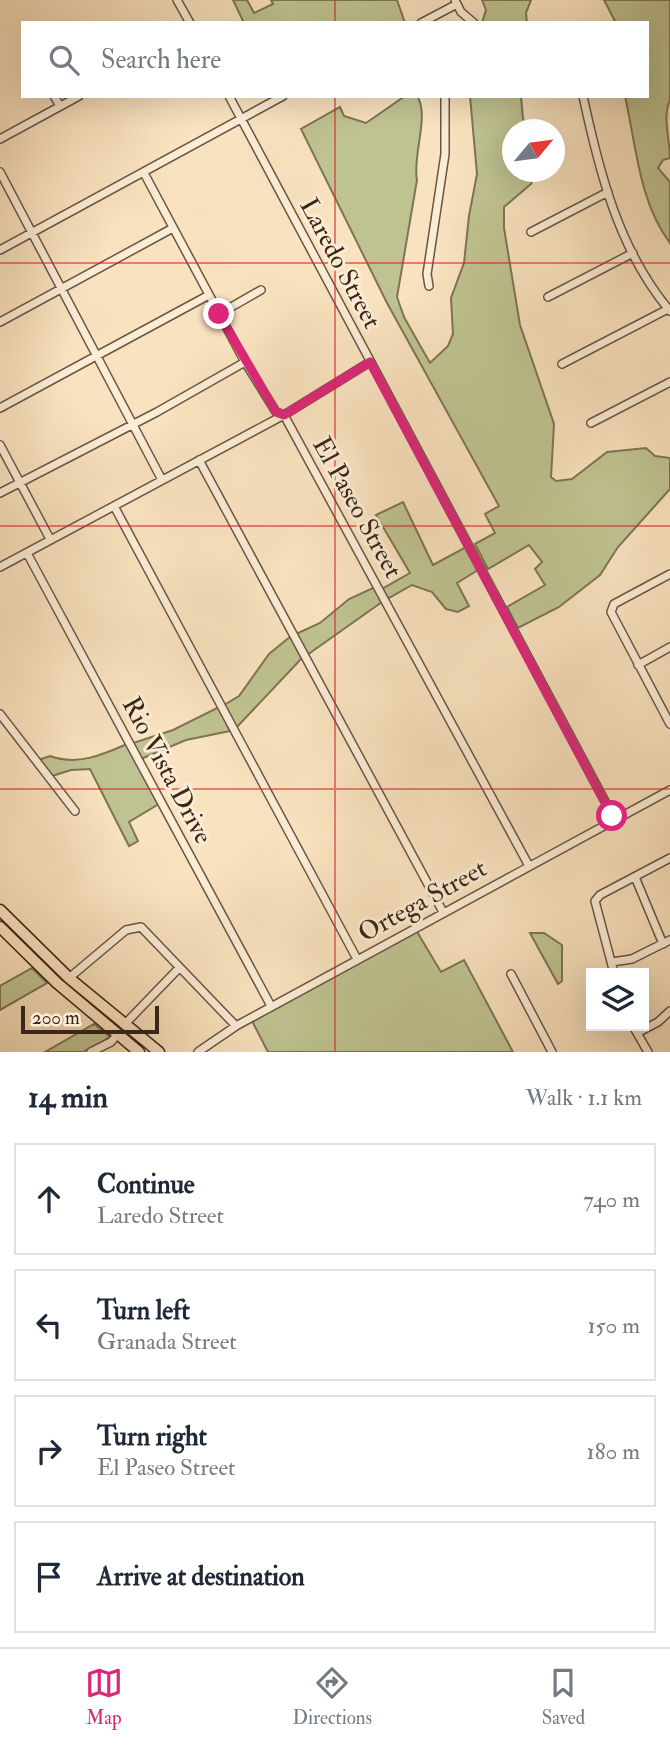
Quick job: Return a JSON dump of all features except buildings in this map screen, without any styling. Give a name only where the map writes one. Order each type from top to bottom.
[{"type":"highway","points":[[0,911],[69,978],[159,1052]]},
{"type":"highway","points":[[1,929],[18,929]]},
{"type":"highway","points":[[1,929],[57,983],[139,1052]]},
{"type":"street","points":[[177,0],[189,21]]},
{"type":"street","points":[[424,21],[456,2],[472,21]]},
{"type":"street","points":[[55,98],[60,106]]},
{"type":"street","points":[[0,139],[75,98]]},
{"type":"street","name":"Laredo Street","points":[[230,98],[615,820]]},
{"type":"street","points":[[0,250],[279,98]]},
{"type":"street","points":[[429,286],[427,274],[447,131],[445,98]]},
{"type":"street","points":[[562,364],[669,310],[648,282],[633,253],[608,192],[584,98]]},
{"type":"street","points":[[0,172],[162,480]]},
{"type":"street","name":"El Paseo Street","points":[[144,173],[245,362],[276,412],[284,415],[529,866]]},
{"type":"street","points":[[531,232],[608,192]]},
{"type":"street","points":[[0,322],[173,228]]},
{"type":"street","points":[[548,297],[633,253]]},
{"type":"street","points":[[219,314],[261,290]]},
{"type":"street","points":[[0,408],[209,295]]},
{"type":"street","points":[[0,493],[245,362]]},
{"type":"street","points":[[0,567],[284,415],[370,362]]},
{"type":"street","points":[[592,422],[670,382]]},
{"type":"street","points":[[0,445],[50,539]]},
{"type":"street","points":[[199,460],[443,912]]},
{"type":"street","points":[[114,506],[357,959]]},
{"type":"street","name":"Rio Vista Drive","points":[[27,553],[271,1006]]},
{"type":"street","points":[[669,722],[611,616],[614,604],[670,574]]},
{"type":"street","points":[[638,665],[670,647]]},
{"type":"street","points":[[0,714],[75,811]]},
{"type":"street","name":"Ortega Street","points":[[198,1052],[271,1006],[670,790]]},
{"type":"street","points":[[613,968],[595,901],[600,895],[670,858]]},
{"type":"street","points":[[612,962],[632,959],[666,942],[635,877]]},
{"type":"street","points":[[69,978],[126,930],[135,927],[149,933],[236,1026]]},
{"type":"street","points":[[124,1025],[179,968]]},
{"type":"street","points":[[511,974],[552,1052]]},
{"type":"street","points":[[649,1025],[658,1022],[670,1011]]},
{"type":"street","points":[[636,1031],[648,1052]]},
{"type":"street","points":[[92,1052],[111,1042],[117,1035]]},
{"type":"green space","points":[[233,0],[247,0],[254,13],[273,4],[271,0],[397,0],[404,21],[243,21]]},
{"type":"green space","points":[[482,0],[531,0],[526,13],[527,21],[483,21],[486,10]]},
{"type":"green space","points":[[604,0],[670,0],[670,100],[666,121],[670,158],[663,160],[658,168],[670,182],[670,243],[651,210],[645,191],[625,98],[649,98],[649,21],[615,21]]},
{"type":"green space","points":[[402,98],[418,98],[421,104],[417,180],[397,297],[404,317],[430,363],[448,346],[453,334],[451,298],[464,263],[477,174],[470,98],[521,98],[523,119],[502,119],[502,182],[532,182],[504,207],[504,228],[520,325],[554,424],[551,477],[556,481],[572,479],[607,452],[646,448],[655,456],[670,458],[670,489],[618,547],[600,575],[559,607],[518,628],[507,607],[545,585],[535,569],[542,562],[529,545],[488,569],[475,544],[495,533],[485,514],[499,506],[387,303],[301,129],[340,107],[344,116],[366,123]]},
{"type":"green space","points":[[403,502],[433,565],[466,547],[478,570],[457,583],[469,606],[458,612],[446,609],[432,592],[412,585],[387,599],[382,589],[410,573],[376,515]]},
{"type":"green space","points":[[375,587],[382,602],[307,655],[296,634],[320,623],[349,599]]},
{"type":"green space","points":[[291,636],[302,658],[236,728],[224,705],[239,696],[269,654]]},
{"type":"green space","points":[[219,707],[230,731],[186,740],[141,759],[133,743],[173,730]]},
{"type":"green space","points":[[127,744],[159,804],[129,822],[138,841],[129,846],[90,769],[71,770],[52,776],[38,760],[50,756],[70,760],[89,758]]},
{"type":"green space","points":[[416,930],[441,972],[464,960],[513,1052],[268,1052],[252,1021]]},
{"type":"green space","points":[[530,933],[544,933],[562,945],[562,981],[558,984]]},
{"type":"green space","points":[[32,968],[47,983],[0,1010],[0,986]]},
{"type":"green space","points":[[94,1024],[110,1037],[83,1052],[45,1052]]},
{"type":"route","points":[[219,314],[276,412],[284,415],[370,362],[612,816]]}]
